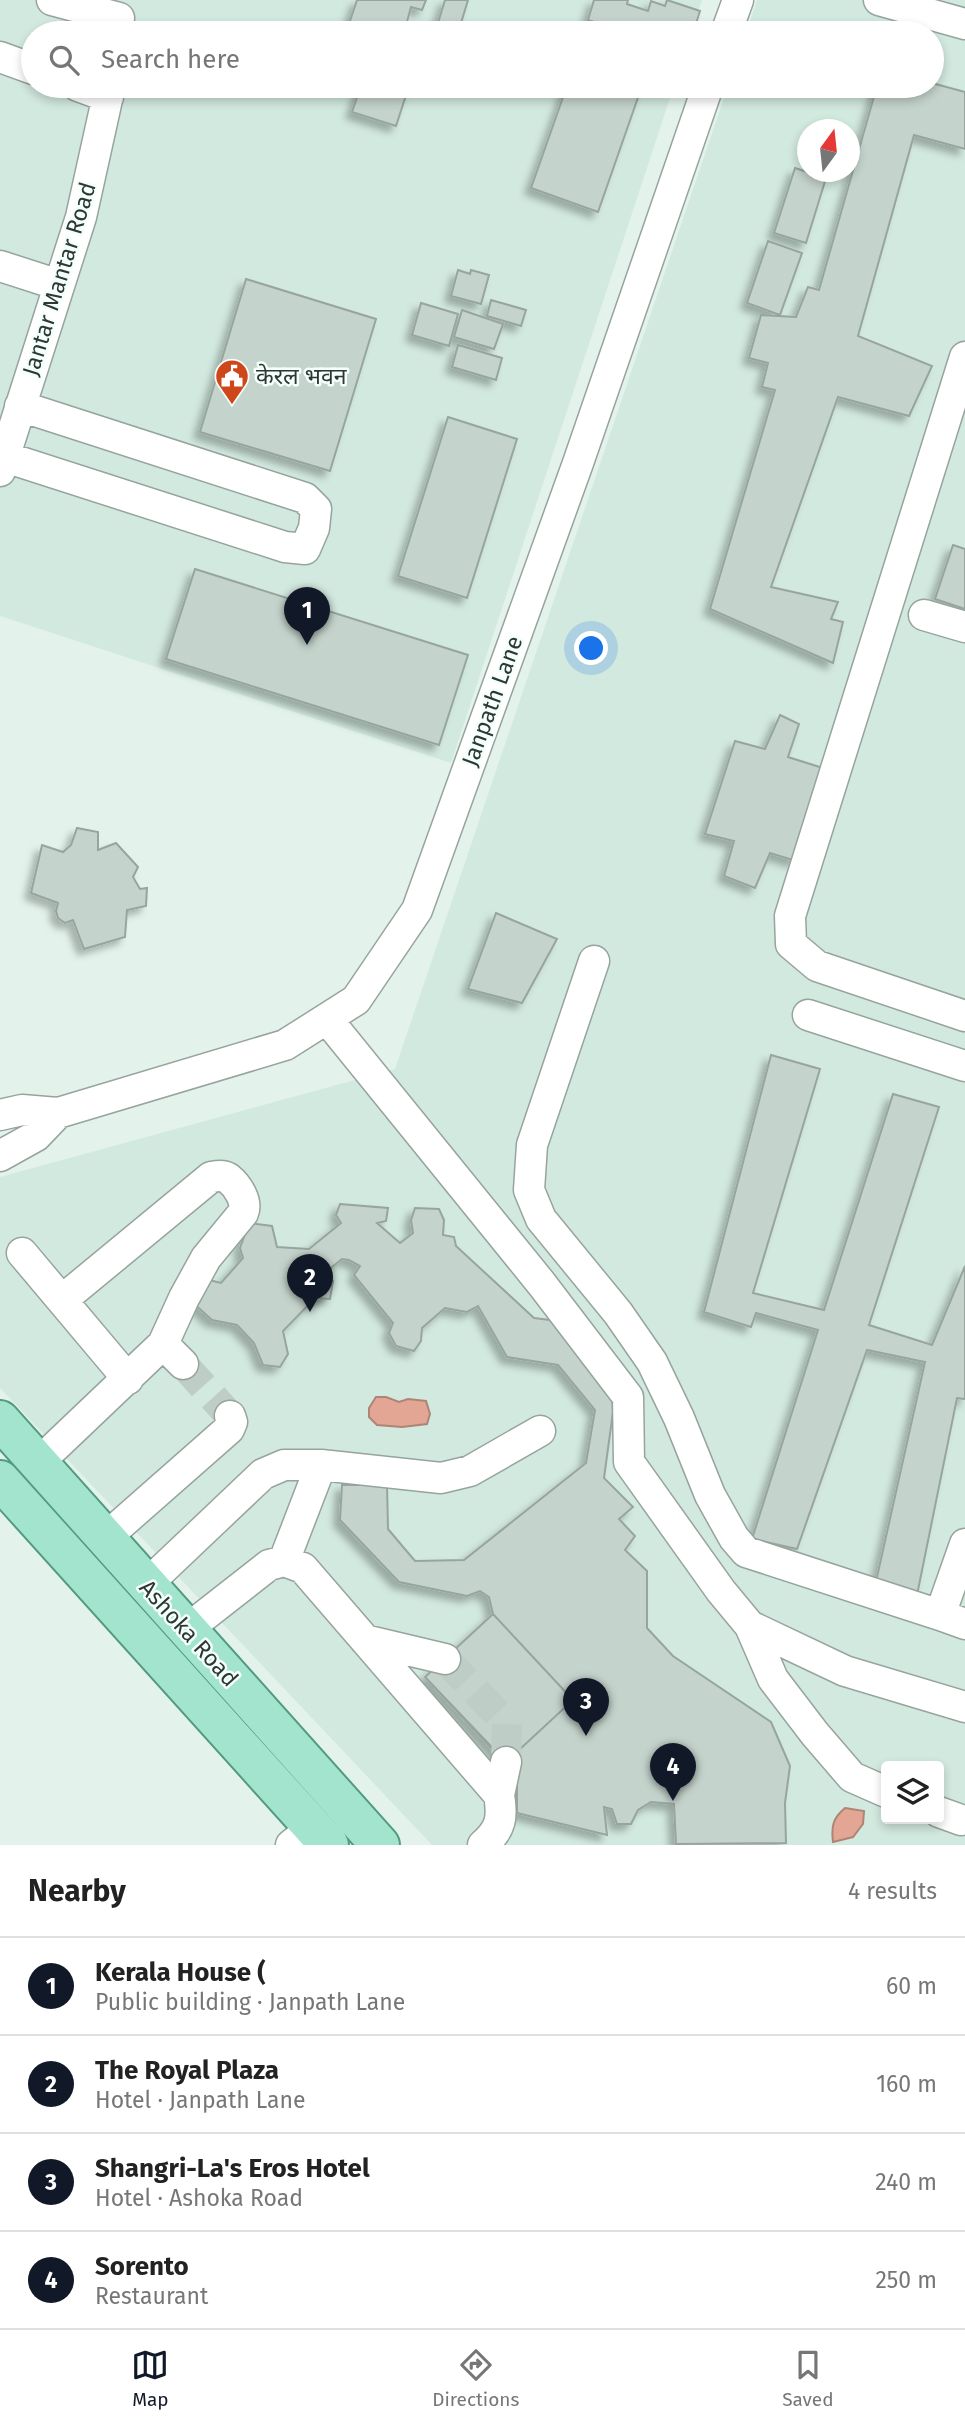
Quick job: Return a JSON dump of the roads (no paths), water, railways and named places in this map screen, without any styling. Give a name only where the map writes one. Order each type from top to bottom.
[{"type":"main road","name":"Ashoka Road","points":[[0,1420],[380,1845]]},
{"type":"main road","name":"Ashoka Road","points":[[0,1480],[311,1839]]},
{"type":"street","points":[[52,0],[119,17]]},
{"type":"street","points":[[730,21],[738,0]]},
{"type":"street","points":[[879,0],[965,24]]},
{"type":"street","points":[[0,57],[21,65]]},
{"type":"street","name":"Jantar Mantar Road","points":[[2,464],[81,217],[107,98]]},
{"type":"street","name":"Janpath Lane","points":[[0,1115],[22,1110],[58,1113],[285,1045],[356,1000],[416,910],[578,463],[704,98]]},
{"type":"street","points":[[0,266],[59,285]]},
{"type":"street","points":[[965,356],[789,916],[791,944],[817,966],[965,1016]]},
{"type":"street","points":[[2,464],[285,547],[305,549],[314,528],[316,509],[305,498],[20,406]]},
{"type":"street","points":[[924,615],[965,627]]},
{"type":"street","points":[[594,961],[532,1144],[529,1190],[541,1219],[618,1312],[652,1362],[679,1418],[710,1495],[734,1538],[746,1552],[953,1619],[965,1544]]},
{"type":"street","points":[[808,1015],[965,1066]]},
{"type":"street","points":[[327,1018],[541,1283],[628,1397],[629,1462],[721,1591],[750,1626],[773,1679],[815,1734],[852,1777],[881,1790]]},
{"type":"street","name":"Janpath Lane","points":[[0,1156],[36,1136],[58,1113]]},
{"type":"street","points":[[39,1462],[128,1379],[173,1354],[184,1298],[206,1258],[243,1213],[246,1206],[244,1199],[229,1179],[221,1175],[211,1177],[62,1300]]},
{"type":"street","points":[[22,1253],[128,1379]]},
{"type":"street","points":[[104,1539],[229,1429],[232,1422],[230,1416]]},
{"type":"street","points":[[146,1585],[262,1474],[284,1465],[321,1465],[441,1478],[470,1471],[540,1431]]},
{"type":"street","points":[[284,1561],[321,1465]]},
{"type":"street","points":[[186,1630],[247,1580],[270,1565],[284,1561],[303,1568],[499,1795]]},
{"type":"street","points":[[750,1626],[845,1671],[965,1707]]},
{"type":"street","points":[[365,1640],[445,1659]]},
{"type":"street","points":[[483,1845],[496,1833],[502,1813],[499,1795],[506,1762]]},
{"type":"tunnel","points":[[183,1364],[230,1416]]},
{"type":"tunnel","points":[[445,1659],[507,1724],[506,1762]]},
{"type":"place","name":"केरल भवन","points":[[232,406]]},
{"type":"place","name":"Kerala House (","points":[[307,645]]},
{"type":"place","name":"The Royal Plaza","points":[[310,1312]]},
{"type":"place","name":"Shangri-La's Eros Hotel","points":[[586,1736]]},
{"type":"place","name":"Sorento","points":[[673,1801]]}]
